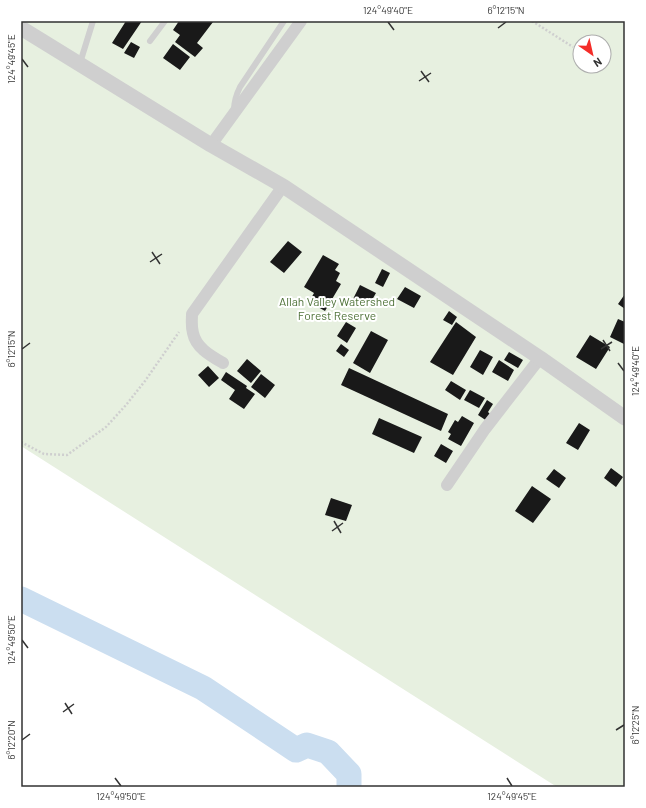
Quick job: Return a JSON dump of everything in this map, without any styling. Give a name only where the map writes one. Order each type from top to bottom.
[{"type":"street","points":[[212,145],[301,21]]},
{"type":"street","points":[[21,28],[212,145],[283,186],[540,358],[625,418]]},
{"type":"street","points":[[223,363],[203,350],[197,343],[193,334],[192,314],[283,186]]},
{"type":"street","points":[[447,486],[485,429],[540,358]]},
{"type":"lane","points":[[80,64],[93,21]]},
{"type":"lane","points":[[150,41],[165,21]]},
{"type":"lane","points":[[234,114],[235,100],[240,87],[284,21]]},
{"type":"path","points":[[532,21],[572,46]]},
{"type":"path","points":[[21,442],[44,454],[67,455],[106,427],[145,381],[192,314]]},
{"type":"green space","name":"Allah Valley Watershed Forest Reserve","points":[[21,21],[625,21],[625,787],[557,787],[21,446]]},
{"type":"building","points":[[126,21],[142,21],[123,49],[112,43]]},
{"type":"building","points":[[179,21],[213,22],[197,43],[203,48],[195,57],[175,42],[180,35],[173,30]]},
{"type":"building","points":[[131,42],[140,47],[134,58],[124,53]]},
{"type":"building","points":[[173,44],[190,57],[180,70],[163,58]]},
{"type":"building","points":[[288,241],[302,252],[284,273],[270,262]]},
{"type":"building","points":[[323,255],[339,264],[335,270],[340,273],[336,281],[341,284],[325,311],[309,302],[314,293],[304,287]]},
{"type":"building","points":[[382,269],[390,273],[383,287],[375,283]]},
{"type":"building","points":[[360,285],[376,293],[368,307],[353,299]]},
{"type":"building","points":[[405,287],[421,296],[414,308],[397,299]]},
{"type":"building","points":[[625,294],[625,309],[618,304]]},
{"type":"building","points":[[449,311],[457,317],[452,325],[443,320]]},
{"type":"building","points":[[618,319],[625,322],[624,344],[610,337]]},
{"type":"building","points":[[346,322],[356,328],[347,343],[337,336]]},
{"type":"building","points":[[456,322],[476,337],[453,375],[430,362]]},
{"type":"building","points":[[371,331],[388,340],[370,373],[353,363]]},
{"type":"building","points":[[590,335],[610,347],[596,369],[576,357]]},
{"type":"building","points":[[341,344],[349,350],[344,357],[336,351]]},
{"type":"building","points":[[480,350],[493,357],[483,375],[470,367]]},
{"type":"building","points":[[509,352],[523,360],[518,368],[504,360]]},
{"type":"building","points":[[247,359],[261,371],[251,383],[237,371]]},
{"type":"building","points":[[499,360],[514,370],[508,381],[492,372]]},
{"type":"building","points":[[208,366],[219,378],[209,387],[198,375]]},
{"type":"building","points":[[349,368],[448,414],[441,431],[341,385]]},
{"type":"building","points":[[226,372],[247,386],[246,388],[255,394],[244,409],[229,399],[235,390],[221,380]]},
{"type":"building","points":[[261,374],[275,385],[265,398],[251,387]]},
{"type":"building","points":[[451,381],[466,390],[460,400],[445,390]]},
{"type":"building","points":[[470,390],[485,398],[479,408],[464,400]]},
{"type":"building","points":[[487,400],[493,404],[488,412],[491,415],[487,421],[478,415]]},
{"type":"building","points":[[462,416],[474,423],[461,446],[448,439],[451,434],[448,432],[455,420],[458,422]]},
{"type":"building","points":[[379,418],[422,437],[414,453],[372,434]]},
{"type":"building","points":[[579,423],[590,430],[578,450],[566,443]]},
{"type":"building","points":[[441,444],[453,451],[446,463],[434,456]]},
{"type":"building","points":[[611,468],[623,477],[616,487],[604,478]]},
{"type":"building","points":[[554,469],[566,478],[559,488],[546,479]]},
{"type":"building","points":[[532,486],[551,499],[533,523],[515,511]]},
{"type":"building","points":[[331,498],[352,505],[346,521],[325,515]]},
{"type":"waterway","points":[[21,599],[203,688],[296,750],[307,745],[328,752],[349,774],[349,787]]}]
